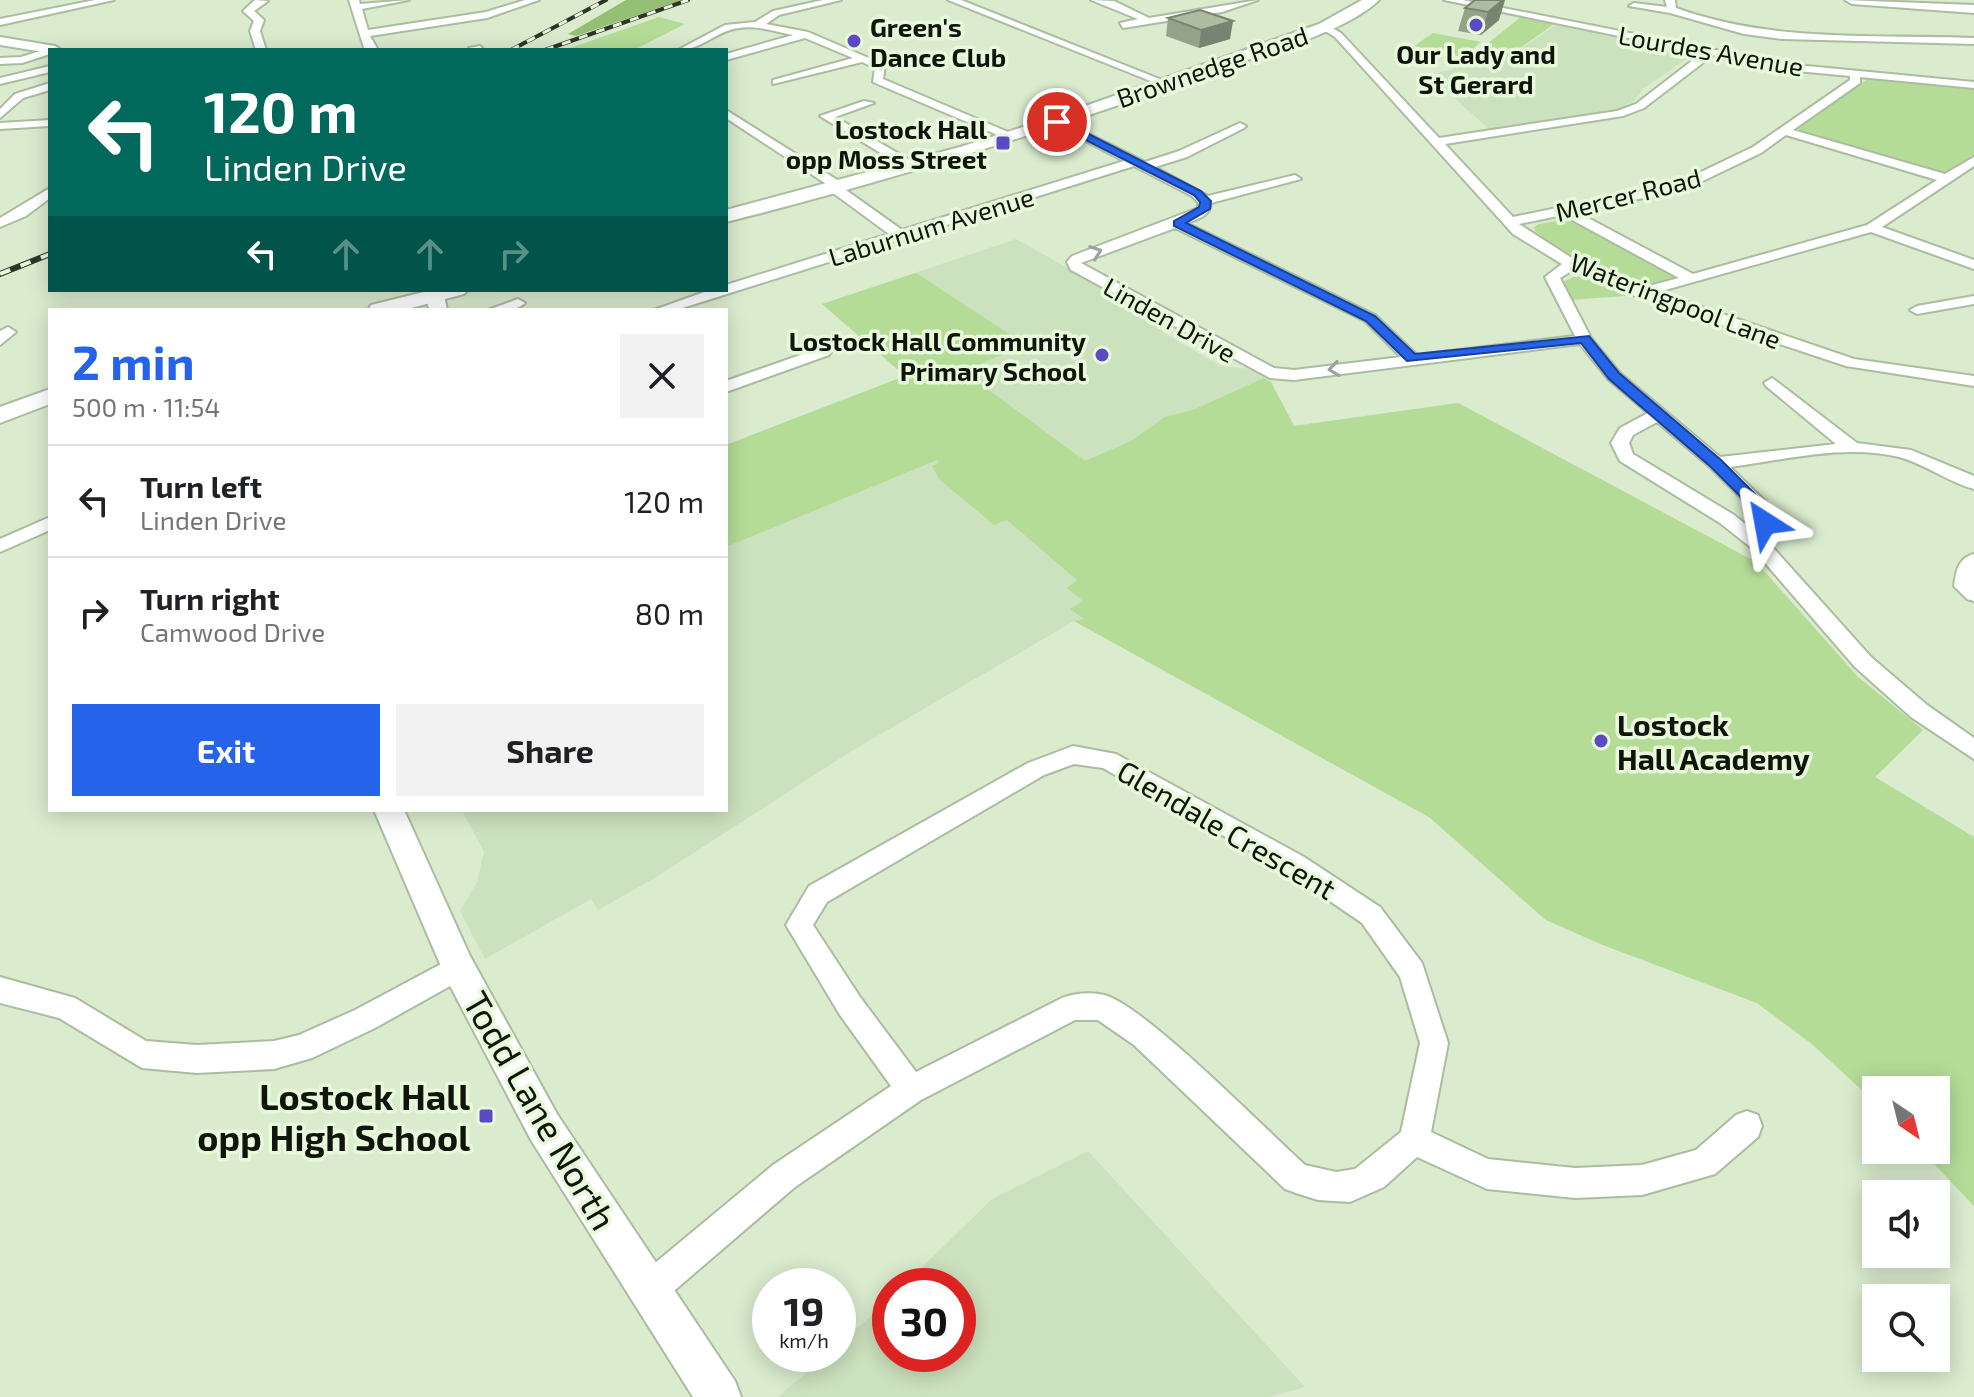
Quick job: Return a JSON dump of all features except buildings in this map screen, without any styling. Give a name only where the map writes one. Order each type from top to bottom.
[{"type":"main road","name":"Brownedge Road","points":[[728,215],[911,166],[1057,122],[1162,82],[1324,27],[1372,0]]},
{"type":"main road","points":[[1852,0],[1974,9]]},
{"type":"main road","points":[[388,308],[441,296]]},
{"type":"main road","points":[[0,416],[48,397]]},
{"type":"street","points":[[0,22],[109,0]]},
{"type":"street","points":[[260,0],[263,1],[248,11],[259,20],[255,31],[260,48]]},
{"type":"street","points":[[369,48],[356,4],[404,0]]},
{"type":"street","points":[[363,34],[487,15],[534,0]]},
{"type":"street","points":[[758,25],[776,13],[829,0]]},
{"type":"street","points":[[953,0],[1162,82]]},
{"type":"street","points":[[1096,0],[1111,3],[1147,20]]},
{"type":"street","points":[[1111,3],[1126,0]]},
{"type":"street","points":[[1123,25],[1182,13],[1221,11],[1253,0]]},
{"type":"street","name":"Lourdes Avenue","points":[[1449,0],[1786,67],[1974,85]]},
{"type":"street","points":[[1634,6],[1671,5],[1696,20],[1791,36],[1974,41]]},
{"type":"street","points":[[1543,18],[1556,9]]},
{"type":"street","points":[[687,48],[728,27],[758,25],[805,34],[881,67],[877,80],[1011,137]]},
{"type":"street","name":"Wateringpool Lane","points":[[1324,27],[1338,35],[1518,231],[1573,265],[1640,293],[1852,363],[1974,381]]},
{"type":"street","points":[[728,57],[805,34]]},
{"type":"street","points":[[0,41],[48,49]]},
{"type":"street","points":[[1959,43],[1974,55]]},
{"type":"street","points":[[1434,142],[1619,114],[1640,106],[1712,51]]},
{"type":"street","points":[[0,61],[22,60],[48,52]]},
{"type":"street","points":[[777,82],[862,59]]},
{"type":"street","points":[[0,81],[48,69]]},
{"type":"street","name":"Mercer Road","points":[[1509,222],[1682,186],[1723,168],[1787,132],[1856,81],[1854,72]]},
{"type":"street","points":[[0,115],[19,96],[48,87]]},
{"type":"street","points":[[868,103],[826,116],[911,166]]},
{"type":"street","points":[[728,114],[836,186],[901,236]]},
{"type":"street","points":[[1057,122],[1197,193],[1205,201],[1295,179]]},
{"type":"street","points":[[0,126],[48,123]]},
{"type":"street","name":"Laburnum Avenue","points":[[728,289],[1183,154],[1240,126]]},
{"type":"street","points":[[1787,132],[1947,179]]},
{"type":"street","points":[[1640,293],[1872,228],[1974,161]]},
{"type":"street","points":[[2,221],[21,213],[48,193]]},
{"type":"street","name":"Linden Drive","points":[[1205,201],[1204,209],[1197,215],[1178,224],[1074,262],[1088,274],[1270,373],[1294,375],[1584,339]]},
{"type":"street","name":"Wateringpool Lane","points":[[1566,211],[1690,278]]},
{"type":"street","points":[[21,213],[48,216]]},
{"type":"street","points":[[1178,224],[1370,318],[1412,359]]},
{"type":"street","points":[[1872,228],[1974,265]]},
{"type":"street","points":[[1573,265],[1561,269],[1552,277],[1584,339],[1614,376],[1716,463],[1764,511],[1765,523]]},
{"type":"street","name":"Laburnum Avenue","points":[[667,308],[719,292]]},
{"type":"street","points":[[1917,310],[1974,300]]},
{"type":"street","points":[[502,308],[518,303]]},
{"type":"street","points":[[728,386],[823,352]]},
{"type":"street","points":[[1772,383],[1853,449]]},
{"type":"street","points":[[1659,414],[1626,432],[1620,443],[1626,457],[1727,519],[1760,545],[1863,662],[1919,711],[1974,750]]},
{"type":"street","points":[[1716,463],[1853,449],[1890,450],[1914,456],[1974,483]]},
{"type":"street","points":[[0,546],[48,524]]},
{"type":"street","points":[[1974,560],[1966,569],[1964,586],[1974,594]]},
{"type":"street","name":"Glendale Crescent","points":[[911,1090],[850,1006],[799,925],[818,894],[1036,769],[1073,755],[1108,760],[1295,864],[1371,915],[1412,972],[1434,1043],[1414,1140]]},
{"type":"street","name":"Todd Lane North","points":[[390,812],[458,967],[544,1127],[719,1397]]},
{"type":"street","points":[[0,990],[65,1007],[142,1054],[197,1059],[274,1055],[302,1048],[365,1019],[458,967]]},
{"type":"street","points":[[649,1290],[784,1176],[911,1090],[1072,1007],[1103,1007],[1144,1036],[1296,1178],[1329,1189],[1362,1185],[1414,1140],[1487,1174],[1575,1183],[1642,1180],[1704,1163],[1747,1126]]},
{"type":"shaded area","points":[[1559,23],[1698,51],[1644,88],[1634,101],[1615,110],[1490,130],[1429,75],[1452,69],[1464,60],[1497,65]]},
{"type":"shaded area","name":"Lostock Hall Academy","points":[[1016,239],[1158,319],[1162,332],[1221,366],[1250,369],[1271,382],[1294,426],[1458,403],[1756,562],[1858,677],[1923,730],[1875,777],[1974,837],[1974,1206],[1934,1164],[1950,1164],[1950,1076],[1862,1076],[1862,1090],[1812,1044],[1757,1003],[1546,920],[1429,817],[1074,621],[850,752],[653,879],[598,910],[591,899],[485,959],[460,911],[477,882],[484,852],[463,812],[728,812],[728,444],[905,376],[822,304]]},
{"type":"shaded area","points":[[1088,1151],[1305,1387],[1268,1397],[778,1397],[807,1372],[856,1372],[856,1329],[872,1315],[872,1372],[976,1372],[976,1268],[921,1268],[992,1199]]},
{"type":"green space","points":[[626,0],[682,0],[576,36],[568,34]]},
{"type":"green space","points":[[1522,16],[1557,22],[1496,65],[1467,60]]},
{"type":"green space","points":[[659,17],[685,24],[638,48],[571,48]]},
{"type":"green space","points":[[1433,33],[1481,42],[1463,57],[1414,46]]},
{"type":"green space","points":[[1873,75],[1974,87],[1974,155],[1943,174],[1799,132],[1798,129]]},
{"type":"green space","points":[[1572,218],[1679,277],[1638,288],[1558,249],[1535,231],[1534,227],[1539,224]]},
{"type":"green space","name":"Lostock Hall Academy","points":[[916,273],[1026,345],[963,371],[1085,461],[1131,441],[1165,417],[1193,410],[1264,378],[1271,382],[1294,426],[1458,403],[1756,562],[1858,677],[1923,730],[1875,777],[1974,837],[1974,1206],[1934,1164],[1950,1164],[1950,1076],[1862,1076],[1862,1090],[1812,1044],[1757,1003],[1546,920],[1429,817],[1074,621],[1084,619],[1070,609],[1083,601],[1067,588],[1077,580],[1007,520],[994,525],[939,479],[932,466],[939,463],[937,460],[728,546],[728,444],[905,376],[822,304]]},
{"type":"green space","points":[[1573,277],[1591,277],[1639,295],[1570,300],[1561,283]]},
{"type":"railway","points":[[515,48],[606,0]]},
{"type":"railway","points":[[551,48],[688,0]]},
{"type":"railway","points":[[0,274],[48,255]]},
{"type":"place","name":"Our Lady and St Gerard","points":[[1476,25]]},
{"type":"place","name":"Green's Dance Club","points":[[854,41]]},
{"type":"place","name":"Lostock Hall opp Moss Street","points":[[1003,143]]},
{"type":"place","name":"Lostock Hall Community Primary School","points":[[1102,355]]},
{"type":"place","name":"Lostock Hall Academy","points":[[1601,741]]},
{"type":"place","name":"Lostock Hall opp High School","points":[[486,1116]]},
{"type":"route","points":[[1057,122],[1197,193],[1205,201],[1204,209],[1178,224],[1370,318],[1412,359],[1584,339],[1614,376],[1716,463],[1764,511],[1765,523]]}]
